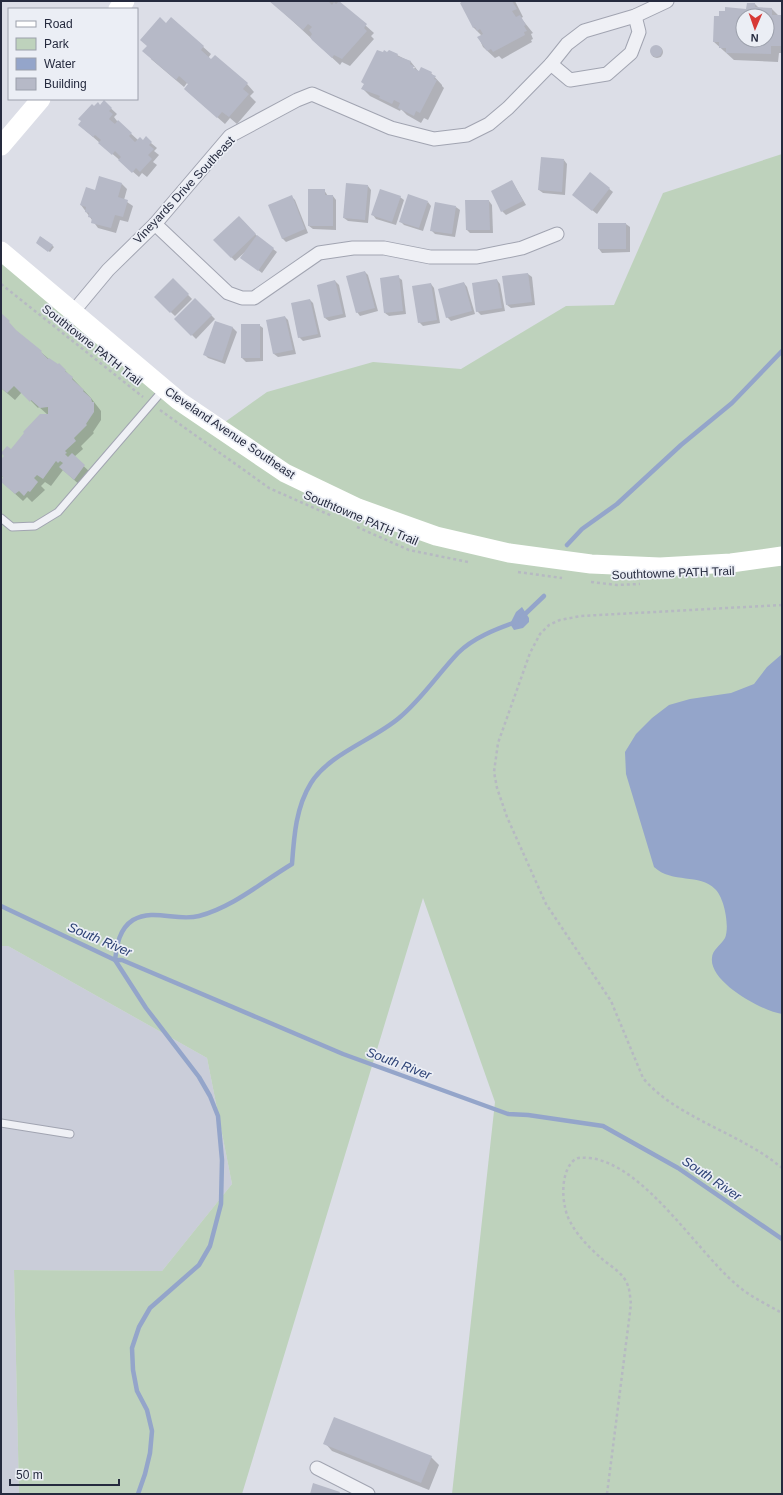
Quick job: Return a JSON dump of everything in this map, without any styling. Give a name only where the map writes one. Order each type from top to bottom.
[{"type":"main road","points":[[1,146],[40,100]]},
{"type":"main road","name":"Cleveland Avenue Southeast","points":[[1,250],[179,402],[285,473],[358,508],[436,536],[509,554],[591,564],[660,566],[732,563],[782,556]]},
{"type":"street","name":"Vineyards Drive Southeast","points":[[73,312],[108,270],[155,224],[230,136],[297,100],[312,94],[391,128],[434,139],[466,136],[489,124],[508,108],[551,64],[567,44],[584,31],[635,16],[667,1]]},
{"type":"street","points":[[551,64],[570,80],[607,74],[631,53],[639,32],[635,16]]},
{"type":"street","points":[[155,224],[228,293],[242,298],[254,298],[319,253],[353,248],[384,248],[430,257],[477,257],[522,248],[557,234]]},
{"type":"street","points":[[317,1468],[368,1494]]},
{"type":"lane","points":[[1,518],[12,527],[36,526],[58,512],[164,389]]},
{"type":"lane","points":[[1,1123],[70,1134]]},
{"type":"path","name":"Southtowne PATH Trail","points":[[1,284],[152,404],[269,488],[339,519]]},
{"type":"path","name":"Southtowne PATH Trail","points":[[353,525],[409,550],[470,563]]},
{"type":"path","points":[[517,572],[563,579]]},
{"type":"path","name":"Southtowne PATH Trail","points":[[586,581],[616,585],[647,584]]},
{"type":"path","points":[[782,605],[581,616],[560,620],[549,625],[540,634],[530,653],[498,743],[494,772],[497,788],[507,817],[546,904],[611,1001],[643,1078],[651,1088],[668,1101],[748,1144],[782,1168]]},
{"type":"path","points":[[607,1494],[631,1304],[628,1285],[618,1271],[601,1258],[584,1241],[565,1210],[563,1192],[565,1177],[572,1162],[580,1157],[598,1159],[614,1164],[634,1179],[675,1216],[706,1255],[739,1287],[782,1313]]},
{"type":"shaded area","points":[[1,946],[8,946],[207,1058],[232,1184],[162,1271],[14,1270],[19,1494],[1,1494]]},
{"type":"green space","points":[[782,154],[782,1494],[452,1494],[495,1102],[423,898],[242,1494],[19,1494],[14,1270],[162,1271],[232,1184],[207,1058],[8,946],[1,946],[1,259],[169,397],[225,422],[267,392],[373,362],[461,369],[566,306],[614,305],[663,193]]},
{"type":"water","points":[[522,607],[529,618],[529,622],[523,628],[514,630],[510,624],[516,612]]},
{"type":"water","points":[[782,654],[782,1014],[762,1007],[738,994],[719,976],[713,967],[713,952],[725,938],[727,926],[721,898],[715,889],[709,884],[694,879],[669,875],[654,867],[626,774],[625,752],[636,734],[652,718],[669,705],[690,699],[731,693],[754,684],[767,667]]},
{"type":"building","points":[[269,1],[328,1],[332,5],[334,2],[336,4],[339,1],[367,24],[364,28],[367,31],[342,59],[334,55],[332,58],[310,37],[312,34],[309,30],[312,27],[308,24],[303,30]]},
{"type":"building","points":[[463,1],[512,1],[517,9],[512,11],[516,17],[520,15],[526,25],[524,26],[527,31],[524,32],[525,35],[493,52],[491,49],[487,51],[477,37],[483,34],[480,29],[477,31],[475,27],[473,28],[460,3]]},
{"type":"building","points":[[747,3],[755,3],[755,7],[772,8],[746,8]]},
{"type":"building","points":[[725,7],[736,8],[735,48],[771,48],[771,54],[726,53],[726,48],[719,48],[719,42],[713,42],[714,16],[719,16],[719,11],[725,11]]},
{"type":"building","points":[[775,15],[782,15],[782,46],[775,46]]},
{"type":"building","points":[[160,17],[166,23],[171,17],[204,46],[201,50],[211,59],[215,55],[248,83],[243,89],[249,94],[229,117],[222,112],[217,118],[184,89],[188,84],[179,76],[176,80],[142,51],[147,46],[140,40]]},
{"type":"building","points":[[654,45],[658,45],[662,51],[658,57],[654,57],[650,53],[650,49]]},
{"type":"building","points":[[377,50],[383,52],[384,50],[387,52],[389,50],[398,54],[397,56],[411,61],[410,64],[414,66],[413,68],[419,71],[421,67],[432,72],[431,74],[436,76],[434,79],[437,80],[420,113],[416,111],[414,116],[398,108],[400,103],[394,100],[392,104],[379,98],[380,96],[361,89],[364,84],[361,82]]},
{"type":"building","points":[[104,100],[112,108],[109,111],[113,114],[109,119],[115,124],[118,120],[132,133],[129,136],[135,142],[140,137],[143,140],[146,136],[152,142],[149,145],[154,149],[148,155],[152,159],[140,172],[136,168],[132,173],[118,160],[121,157],[115,151],[112,155],[98,143],[101,140],[95,135],[93,137],[78,125],[81,121],[78,119],[92,104],[94,106],[98,102],[100,105]]},
{"type":"building","points":[[541,157],[564,159],[562,192],[538,190]]},
{"type":"building","points":[[590,172],[610,188],[592,211],[572,195]]},
{"type":"building","points":[[99,176],[122,183],[118,197],[128,200],[123,217],[115,215],[111,228],[91,223],[92,218],[88,217],[89,213],[85,212],[86,207],[80,205],[86,187],[95,190]]},
{"type":"building","points":[[512,180],[523,201],[501,212],[491,191]]},
{"type":"building","points":[[346,183],[368,185],[365,220],[343,218]]},
{"type":"building","points":[[308,189],[325,189],[325,195],[333,195],[333,226],[308,226]]},
{"type":"building","points":[[380,189],[401,196],[392,222],[371,215]]},
{"type":"building","points":[[408,194],[428,201],[419,228],[399,222]]},
{"type":"building","points":[[292,195],[305,229],[282,239],[268,205]]},
{"type":"building","points":[[465,200],[489,200],[490,230],[466,230]]},
{"type":"building","points":[[435,202],[456,206],[452,234],[430,231]]},
{"type":"building","points":[[239,216],[256,234],[231,258],[213,240]]},
{"type":"building","points":[[598,223],[626,223],[626,249],[598,249]]},
{"type":"building","points":[[257,235],[274,248],[258,271],[240,258]]},
{"type":"building","points":[[40,236],[53,245],[48,252],[36,243]]},
{"type":"building","points":[[365,271],[375,308],[356,313],[346,276]]},
{"type":"building","points":[[528,273],[532,302],[506,305],[502,276]]},
{"type":"building","points":[[399,275],[403,311],[384,313],[380,278]]},
{"type":"building","points":[[173,278],[189,294],[170,313],[154,297]]},
{"type":"building","points":[[497,279],[502,308],[476,312],[472,283]]},
{"type":"building","points":[[335,280],[343,314],[324,318],[317,285]]},
{"type":"building","points":[[464,282],[472,311],[446,318],[438,289]]},
{"type":"building","points":[[431,283],[437,320],[418,323],[412,286]]},
{"type":"building","points":[[195,298],[212,315],[191,336],[174,319]]},
{"type":"building","points":[[310,299],[318,334],[298,338],[291,303]]},
{"type":"building","points":[[1,313],[10,321],[9,322],[16,330],[42,351],[41,352],[48,359],[49,358],[58,364],[59,363],[66,370],[65,371],[73,377],[72,379],[91,398],[92,402],[94,402],[94,412],[86,424],[87,425],[74,438],[76,441],[65,451],[67,453],[65,454],[68,457],[72,453],[85,465],[74,480],[59,467],[63,463],[60,461],[58,463],[56,461],[43,479],[37,475],[34,478],[38,482],[30,492],[28,491],[24,496],[19,491],[15,494],[1,482],[3,477],[1,475],[1,459],[4,456],[1,453],[7,446],[11,449],[24,433],[23,432],[40,414],[48,414],[48,407],[40,408],[31,400],[30,402],[14,386],[7,393],[1,388]]},
{"type":"building","points":[[285,316],[293,350],[273,354],[266,320]]},
{"type":"building","points":[[215,321],[233,327],[222,361],[203,355]]},
{"type":"building","points":[[241,324],[260,324],[260,358],[241,358]]},
{"type":"building","points":[[334,1417],[432,1456],[421,1483],[323,1444]]},
{"type":"building","points":[[313,1483],[340,1492],[339,1494],[310,1494]]},
{"type":"waterway","points":[[567,545],[582,529],[617,504],[681,445],[732,403],[782,351]]},
{"type":"waterway","points":[[522,617],[544,596]]},
{"type":"waterway","points":[[138,1494],[150,1453],[152,1431],[147,1410],[137,1391],[133,1370],[132,1348],[139,1327],[150,1308],[199,1265],[210,1246],[221,1204],[222,1160],[218,1116],[210,1096],[199,1077],[146,1008],[115,960],[118,943],[122,933],[128,924],[133,920],[149,915],[191,917],[212,912],[224,907],[292,864],[295,832],[299,812],[306,792],[319,773],[340,755],[399,718],[415,703],[464,648],[485,634],[516,622]]},
{"type":"waterway","name":"South River","points":[[1,906],[115,960],[122,960],[343,1054],[508,1114],[528,1115],[603,1126],[678,1168],[782,1239]]}]
